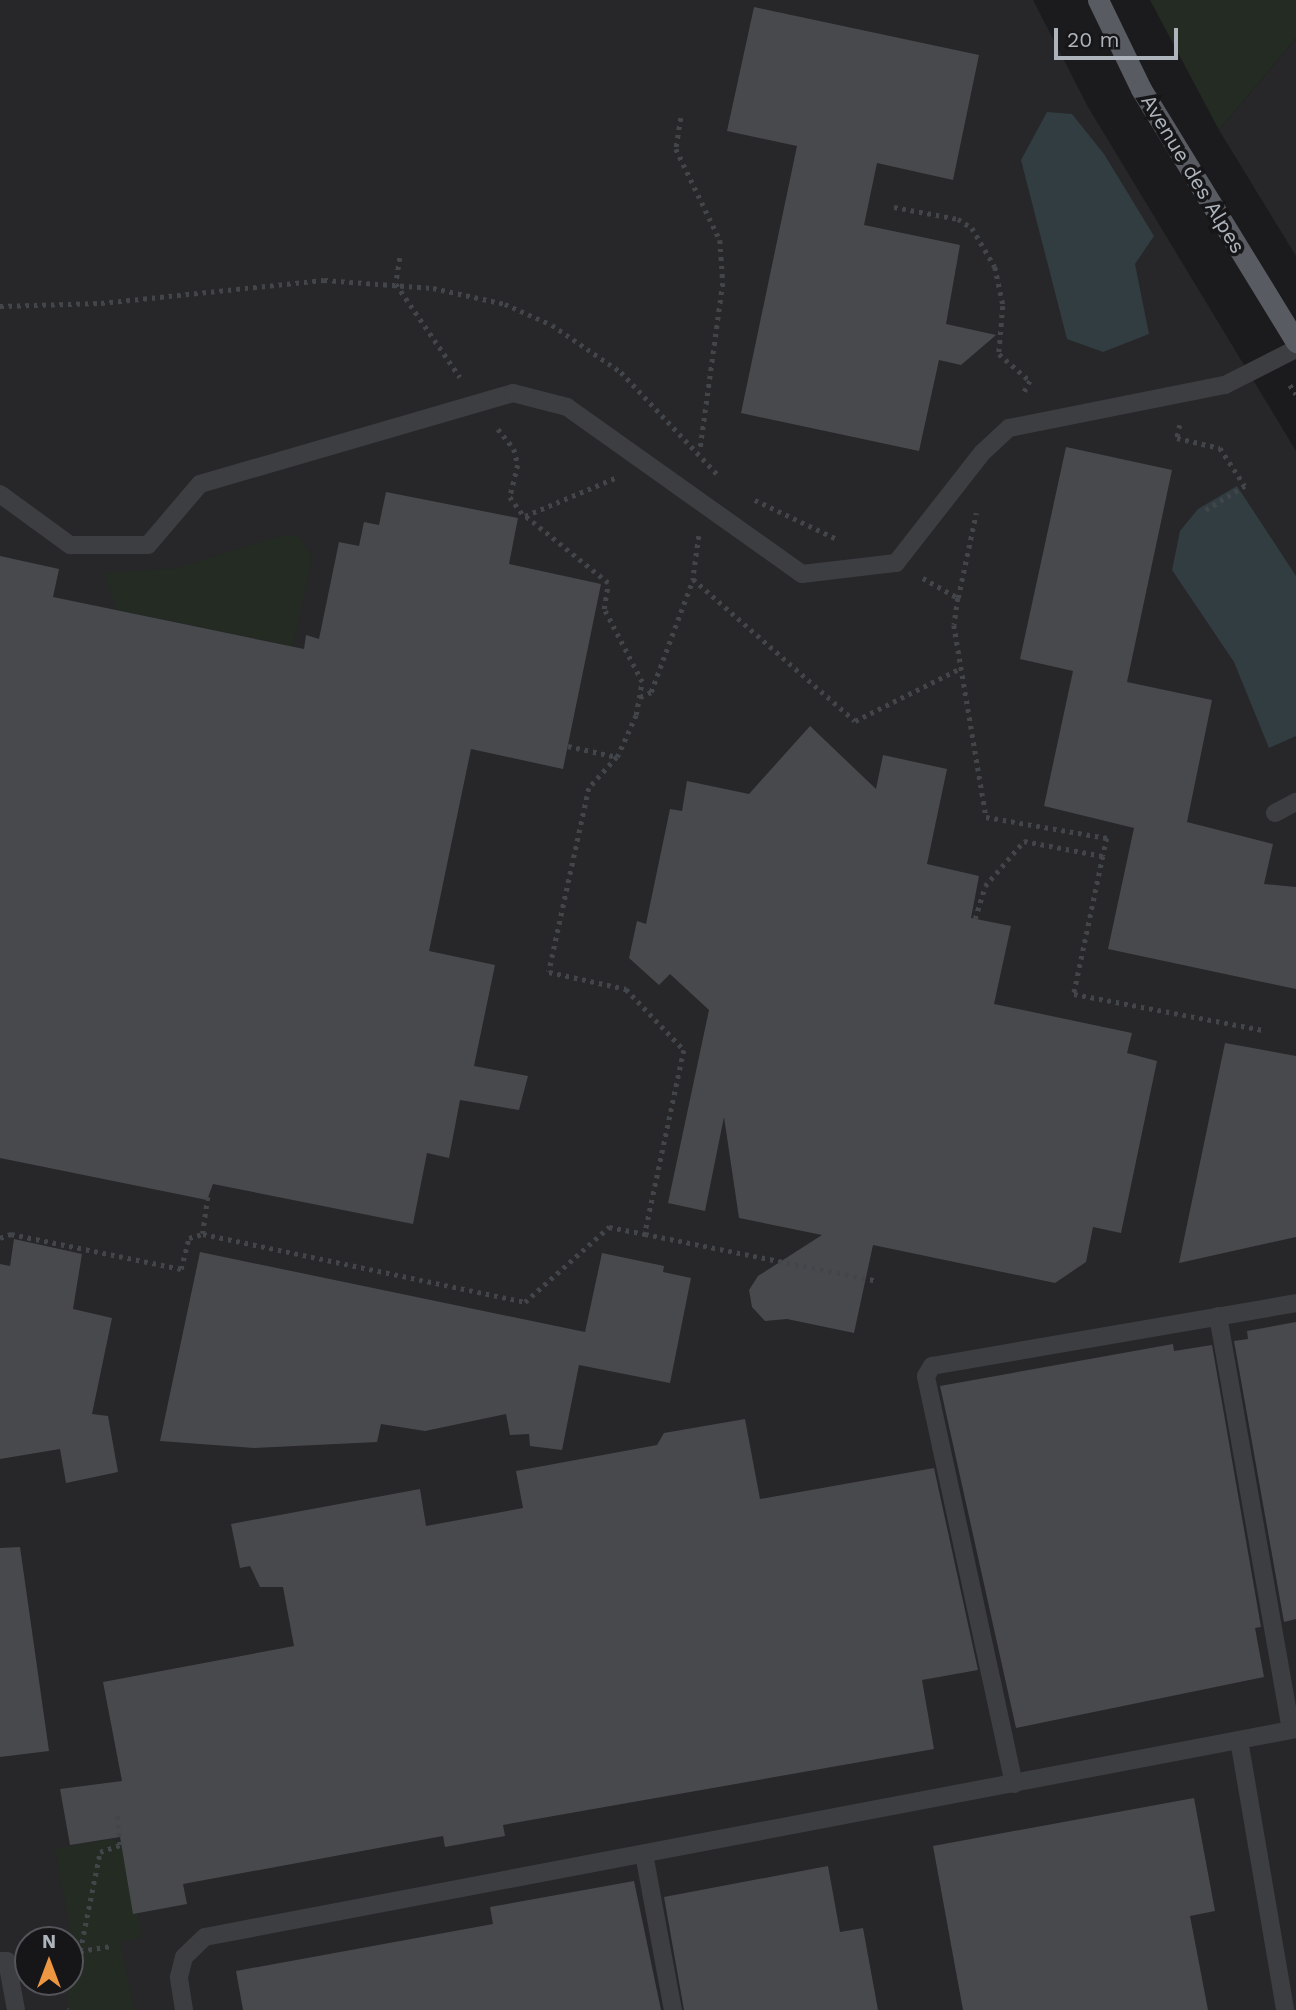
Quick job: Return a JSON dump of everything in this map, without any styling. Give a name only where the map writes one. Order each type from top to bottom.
[{"type":"main road","name":"Avenue des Alpes","points":[[1098,0],[1141,89],[1296,342]]},
{"type":"lane","points":[[0,494],[70,545],[148,545],[200,484],[513,393],[568,407],[802,574],[896,564],[982,453],[1005,432],[1225,385],[1296,349]]},
{"type":"lane","points":[[1275,813],[1296,802]]},
{"type":"lane","points":[[1013,1784],[926,1376],[932,1366],[948,1362],[1296,1303]]},
{"type":"lane","points":[[184,2010],[179,1977],[184,1957],[205,1937],[1294,1729],[1218,1316]]},
{"type":"lane","points":[[1239,1740],[1285,2010]]},
{"type":"lane","points":[[644,1854],[673,2010]]},
{"type":"lane","points":[[0,1961],[7,1961],[16,2010]]},
{"type":"path","points":[[681,118],[676,149],[720,240],[723,283],[700,452]]},
{"type":"path","points":[[894,207],[958,219],[972,228],[995,267],[1003,306],[999,354],[1030,381],[1005,432]]},
{"type":"path","points":[[645,1234],[684,1050],[626,989],[550,972],[589,788],[617,757],[642,682],[604,609],[608,583],[525,516],[648,464]]},
{"type":"path","points":[[639,697],[651,692],[693,579],[701,524],[711,509]]},
{"type":"path","points":[[958,597],[977,510]]},
{"type":"path","points":[[693,579],[855,721],[961,668]]},
{"type":"path","points":[[568,746],[617,757]]},
{"type":"path","points":[[975,919],[985,886],[1024,841],[1102,856],[1074,994],[1262,1030]]},
{"type":"path","points":[[203,1234],[208,1197]]},
{"type":"path","points":[[0,1238],[11,1234],[181,1269],[188,1238],[203,1234],[525,1302],[609,1227],[874,1280]]},
{"type":"path","points":[[84,1931],[100,1852],[120,1845],[117,1815]]},
{"type":"path","points":[[84,1950],[113,1945]]},
{"type":"shaded area","points":[[0,0],[1033,0],[1088,107],[1296,451],[1296,2010],[0,2010]]},
{"type":"shaded area","points":[[1150,0],[1296,0],[1296,38],[1219,130]]},
{"type":"shaded area","points":[[1296,38],[1296,256],[1219,130]]},
{"type":"shaded area","points":[[1047,112],[1072,114],[1104,154],[1154,236],[1135,264],[1149,334],[1103,352],[1067,339],[1021,160]]},
{"type":"shaded area","points":[[1237,486],[1296,576],[1296,736],[1269,748],[1234,662],[1172,570],[1180,531],[1198,509]]},
{"type":"shaded area","points":[[283,535],[299,536],[312,557],[293,646],[117,610],[105,573],[177,568]]},
{"type":"shaded area","points":[[111,1839],[126,1847],[142,1938],[120,1941],[134,2010],[69,2010],[67,1996],[84,1996],[84,1926],[70,1926],[55,1849]]},
{"type":"building","points":[[754,7],[979,55],[953,180],[877,163],[864,225],[960,245],[946,324],[996,335],[961,365],[939,360],[919,451],[741,413],[797,146],[727,131]]},
{"type":"building","points":[[1066,447],[1172,470],[1127,682],[1212,700],[1187,822],[1273,844],[1264,884],[1296,887],[1296,989],[1108,949],[1134,828],[1044,806],[1073,671],[1020,659]]},
{"type":"building","points":[[386,492],[518,518],[509,564],[601,584],[563,769],[471,749],[429,951],[495,965],[474,1066],[528,1076],[519,1110],[460,1100],[449,1158],[427,1153],[413,1224],[213,1184],[207,1200],[0,1158],[0,556],[59,569],[53,597],[304,649],[306,635],[319,639],[339,542],[359,546],[364,522],[379,525]]},
{"type":"building","points":[[810,726],[876,789],[883,755],[947,769],[927,864],[979,876],[971,918],[1011,926],[994,1004],[1132,1033],[1127,1053],[1157,1061],[1121,1233],[1093,1227],[1086,1262],[1055,1283],[873,1245],[854,1333],[787,1319],[765,1321],[752,1307],[749,1290],[758,1276],[822,1235],[739,1218],[724,1117],[705,1211],[668,1203],[709,1010],[670,974],[659,985],[629,958],[637,921],[646,924],[670,809],[682,811],[687,781],[749,794]]},
{"type":"building","points":[[1225,1043],[1296,1056],[1296,1237],[1179,1263]]},
{"type":"building","points":[[14,1239],[82,1254],[73,1309],[112,1318],[92,1414],[108,1416],[118,1472],[66,1483],[60,1449],[0,1459],[0,1264],[10,1266]]},
{"type":"building","points":[[200,1252],[585,1332],[602,1253],[664,1266],[663,1272],[691,1278],[670,1383],[579,1365],[562,1450],[530,1446],[529,1434],[510,1435],[506,1414],[425,1431],[381,1424],[377,1442],[254,1448],[160,1441]]},
{"type":"building","points":[[1296,1322],[1296,1619],[1284,1622],[1234,1341],[1248,1339],[1247,1331]]},
{"type":"building","points":[[1173,1344],[1174,1351],[1212,1345],[1261,1627],[1255,1628],[1264,1677],[1016,1728],[940,1386]]},
{"type":"building","points":[[745,1419],[760,1499],[934,1468],[978,1670],[922,1680],[934,1749],[503,1825],[505,1836],[445,1847],[443,1836],[183,1884],[187,1904],[133,1914],[120,1837],[70,1845],[60,1789],[122,1781],[103,1682],[294,1646],[283,1587],[260,1587],[250,1566],[240,1568],[231,1524],[420,1489],[426,1526],[523,1508],[516,1471],[657,1445],[664,1433]]},
{"type":"building","points":[[20,1547],[49,1751],[0,1757],[0,1548]]},
{"type":"building","points":[[1194,1798],[1215,1911],[1190,1916],[1208,2010],[963,2010],[933,1846]]},
{"type":"building","points":[[828,1866],[840,1932],[863,1928],[878,2010],[684,2010],[664,1897]]},
{"type":"building","points":[[634,1881],[661,2010],[243,2010],[236,1971],[493,1924],[490,1907]]}]
